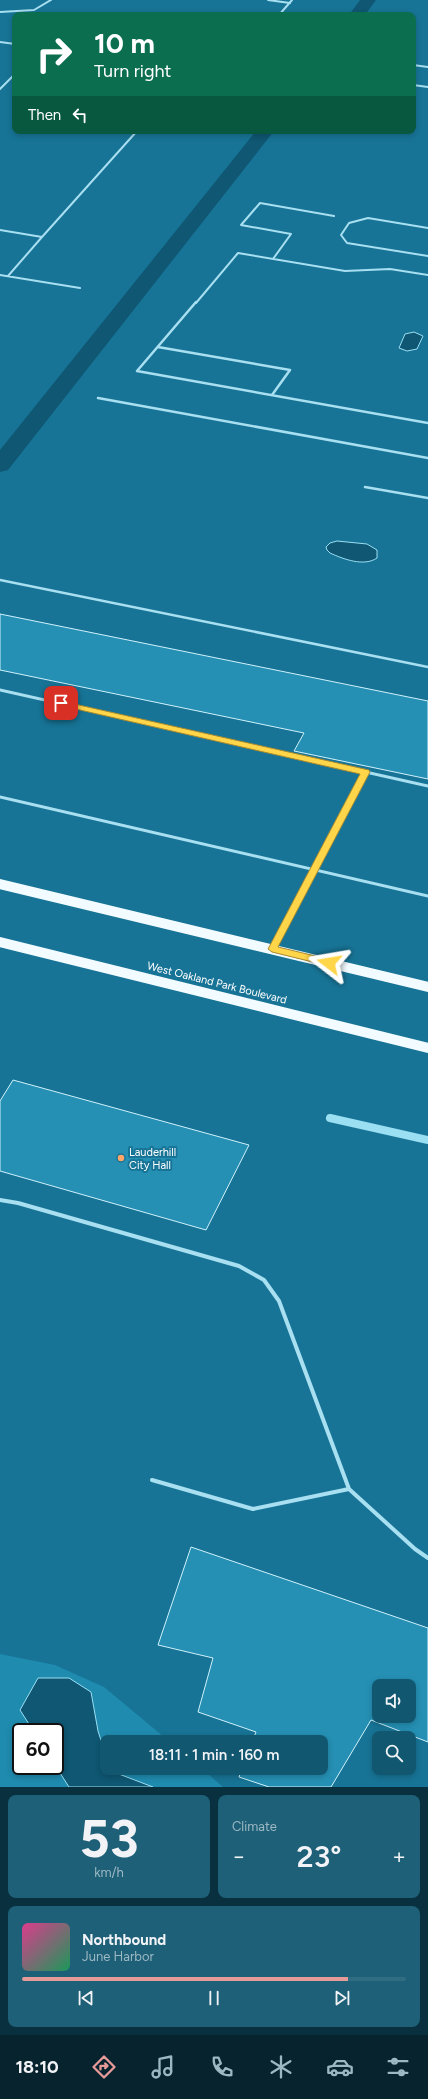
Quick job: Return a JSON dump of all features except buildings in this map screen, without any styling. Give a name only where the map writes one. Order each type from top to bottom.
[{"type":"main road","points":[[0,884],[428,987]]},
{"type":"main road","name":"West Oakland Park Boulevard","points":[[0,942],[428,1048]]},
{"type":"lane","points":[[0,12],[32,10],[46,6],[51,0]]},
{"type":"lane","points":[[268,0],[290,3]]},
{"type":"lane","points":[[282,12],[292,0]]},
{"type":"lane","points":[[0,42],[12,44]]},
{"type":"lane","points":[[416,65],[428,67]]},
{"type":"lane","points":[[0,89],[12,77]]},
{"type":"lane","points":[[416,85],[428,87]]},
{"type":"lane","points":[[8,276],[134,134]]},
{"type":"lane","points":[[273,259],[291,234],[241,225],[260,203],[334,216]]},
{"type":"lane","points":[[428,228],[368,218],[349,223],[341,235],[347,243],[428,256]]},
{"type":"lane","points":[[0,230],[42,237]]},
{"type":"lane","points":[[428,276],[390,269],[346,271],[238,253],[137,371],[428,423]]},
{"type":"lane","points":[[0,275],[80,288]]},
{"type":"lane","points":[[158,347],[290,370],[272,395]]},
{"type":"lane","points":[[98,398],[428,458]]},
{"type":"lane","points":[[365,487],[428,498]]},
{"type":"lane","points":[[0,580],[428,667]]},
{"type":"lane","points":[[0,690],[428,786]]},
{"type":"lane","points":[[272,949],[366,772]]},
{"type":"lane","points":[[0,797],[314,871],[428,896]]},
{"type":"lane","points":[[0,1200],[18,1203],[239,1266],[264,1280],[279,1301],[349,1489],[415,1549],[428,1558]]},
{"type":"lane","points":[[152,1480],[254,1508],[349,1489]]},
{"type":"shaded area","points":[[414,332],[423,336],[417,349],[407,351],[399,348],[405,334]]},
{"type":"shaded area","points":[[337,541],[367,544],[377,550],[377,558],[372,561],[360,562],[341,558],[330,553],[326,547],[330,543]]},
{"type":"shaded area","points":[[0,1654],[55,1665],[104,1687],[162,1735],[100,1735],[100,1775],[209,1775],[223,1787],[0,1787]]},
{"type":"shaded area","points":[[38,1678],[69,1678],[91,1692],[100,1737],[100,1775],[122,1775],[153,1787],[69,1787],[61,1775],[64,1775],[64,1723],[28,1723],[20,1710]]},
{"type":"waterway","points":[[359,12],[368,0]]},
{"type":"waterway","points":[[0,465],[263,134]]},
{"type":"waterway","points":[[330,1118],[428,1140]]},
{"type":"place","name":"Lauderhill City Hall","points":[[121,1158]]},
{"type":"route","points":[[61,703],[366,772],[272,949],[329,963]]}]
